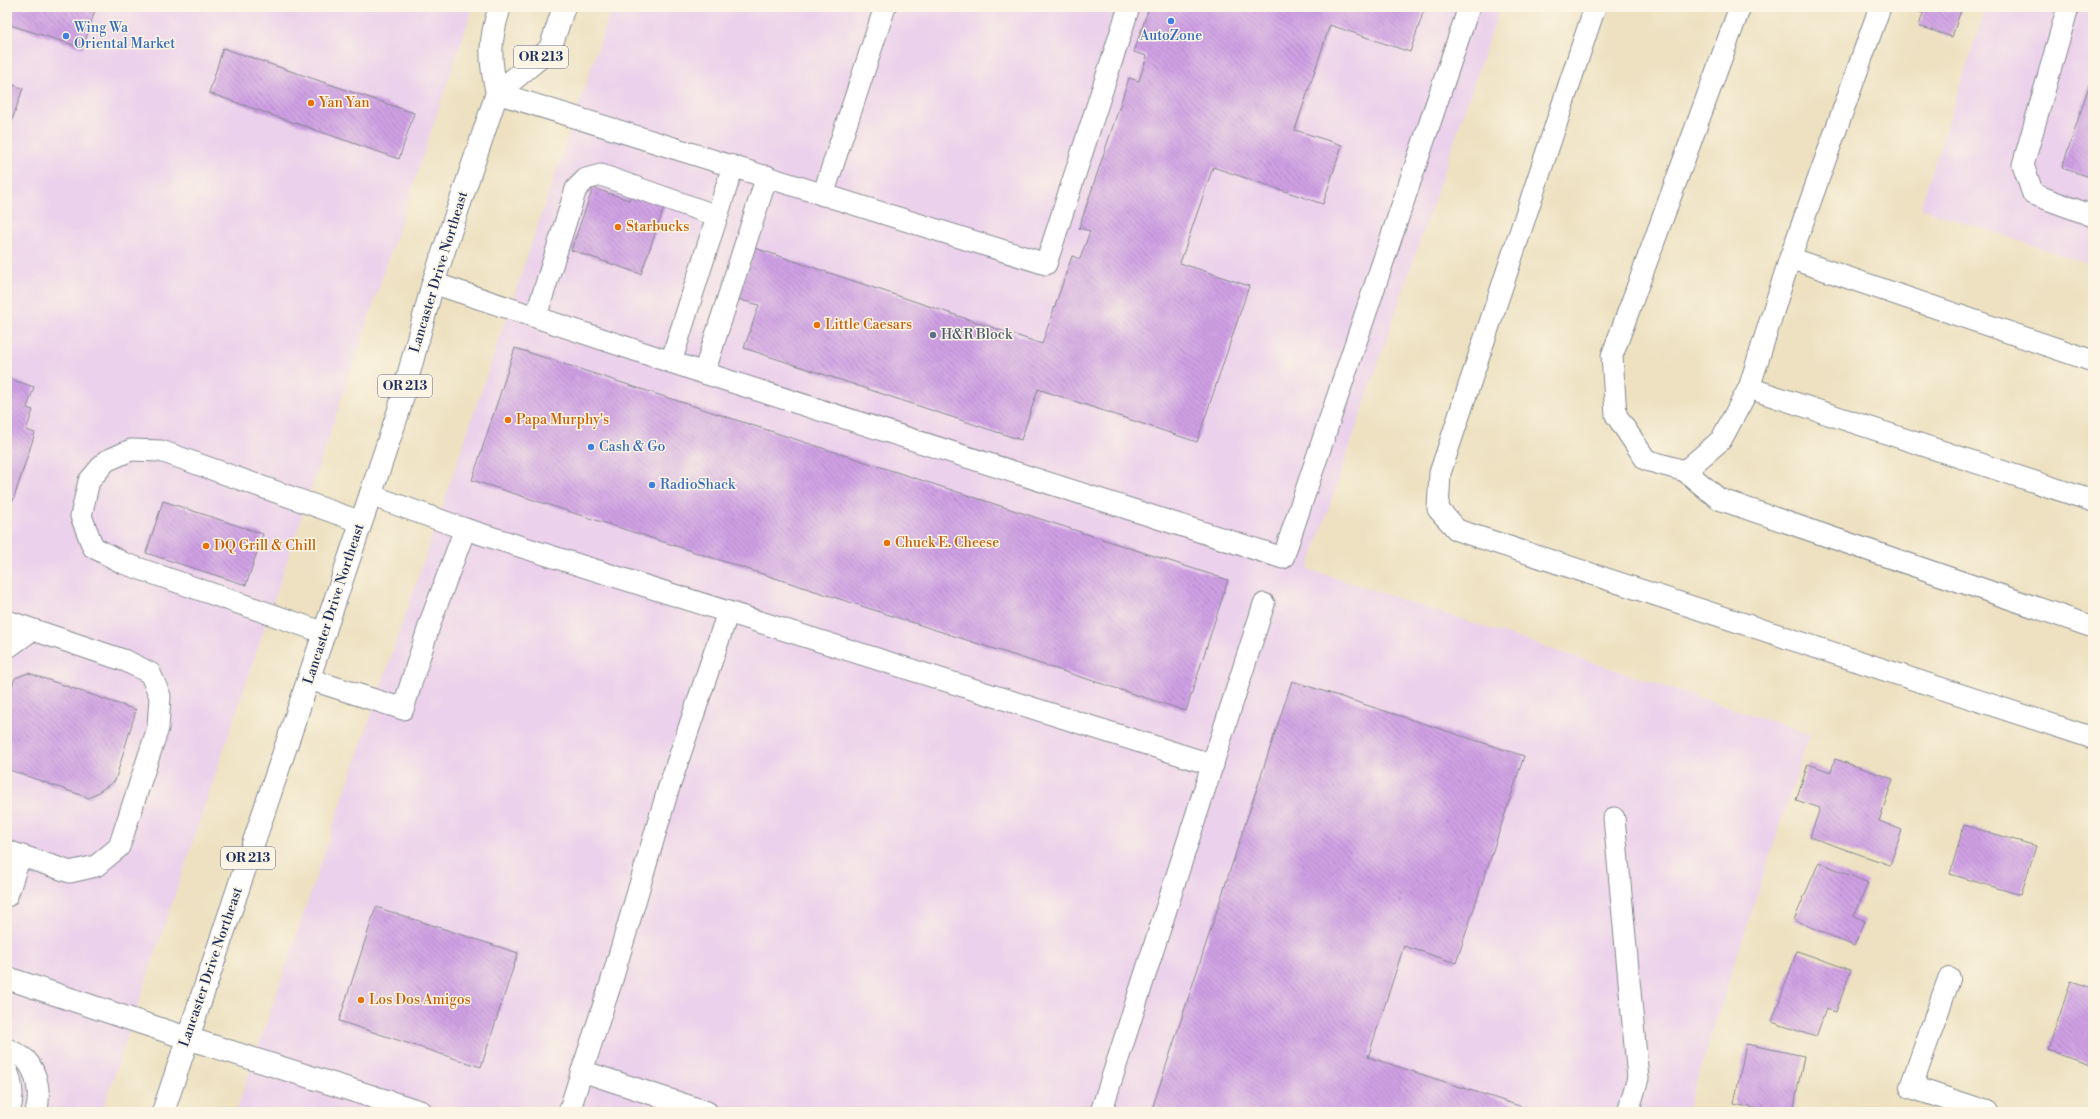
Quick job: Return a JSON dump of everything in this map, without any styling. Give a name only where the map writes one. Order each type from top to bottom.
[{"type":"main road","points":[[497,93],[491,64],[492,29],[500,7]]},
{"type":"main road","name":"OR 213","points":[[497,93],[550,49],[564,7]]},
{"type":"main road","name":"Lancaster Drive Northeast","points":[[163,1112],[325,633],[398,410],[433,283],[497,93]]},
{"type":"main road","points":[[7,978],[187,1038],[421,1112]]},
{"type":"main road","points":[[1949,979],[1911,1087],[1987,1112]]},
{"type":"lane","points":[[823,195],[885,7]]},
{"type":"lane","points":[[497,93],[1046,264],[1129,7]]},
{"type":"lane","points":[[433,283],[704,373],[1283,558],[1468,7]]},
{"type":"lane","points":[[1595,7],[1440,473],[1438,509],[1458,530],[2093,738]]},
{"type":"lane","points":[[1740,7],[1612,356],[1616,416],[1646,460],[1685,471],[1719,499],[2093,627]]},
{"type":"lane","points":[[1685,471],[1721,440],[1749,388],[1790,258],[1880,7]]},
{"type":"lane","points":[[2068,7],[2023,165],[2034,194],[2093,216]]},
{"type":"lane","points":[[671,362],[733,166]]},
{"type":"lane","points":[[536,316],[576,189],[586,179],[601,174],[717,216]]},
{"type":"lane","points":[[704,373],[767,176]]},
{"type":"lane","points":[[1790,258],[2093,361]]},
{"type":"lane","points":[[1749,388],[2093,501]]},
{"type":"lane","points":[[325,633],[123,563],[93,547],[81,516],[89,481],[106,461],[131,450],[161,451],[361,522]]},
{"type":"lane","points":[[370,495],[465,529],[1213,765]]},
{"type":"lane","points":[[309,679],[403,709],[431,620],[465,529]]},
{"type":"lane","points":[[1101,1112],[1264,604]]},
{"type":"lane","points":[[569,1112],[611,983],[668,793],[728,612]]},
{"type":"lane","points":[[7,621],[126,661],[150,673],[160,696],[158,728],[120,847],[96,866],[70,872],[14,854],[7,896]]},
{"type":"lane","points":[[7,625],[32,630]]},
{"type":"lane","points":[[7,630],[32,630]]},
{"type":"lane","points":[[7,637],[32,630]]},
{"type":"lane","points":[[7,648],[32,630]]},
{"type":"lane","points":[[1614,818],[1638,1078],[1628,1112]]},
{"type":"lane","points":[[7,1049],[26,1060],[36,1079],[38,1105],[36,1112]]},
{"type":"lane","points":[[7,1071],[12,1083],[12,1102],[9,1112]]},
{"type":"lane","points":[[582,1071],[707,1112]]},
{"type":"shaded area","points":[[7,7],[473,7],[102,1112],[7,1112]]},
{"type":"shaded area","points":[[612,7],[1500,7],[1308,569],[1810,734],[1686,1112],[236,1112]]},
{"type":"shaded area","points":[[1986,7],[2093,7],[2093,265],[1920,208]]},
{"type":"building","name":"Wing Wa Oriental Market","points":[[7,7],[96,7],[83,48],[7,24]]},
{"type":"building","points":[[1149,7],[1425,7],[1410,52],[1330,25],[1295,130],[1342,145],[1323,204],[1213,167],[1180,263],[1249,286],[1197,442],[1038,389],[1021,440],[744,348],[759,305],[738,299],[755,248],[1042,344],[1072,256],[1080,259],[1090,231],[1079,228],[1129,78],[1139,81],[1147,56],[1134,52]]},
{"type":"building","points":[[1906,7],[1962,7],[1952,37],[1919,26],[1923,13]]},
{"type":"building","name":"Yan Yan","points":[[223,48],[414,113],[399,159],[209,93]]},
{"type":"building","points":[[2093,74],[2093,178],[2062,168]]},
{"type":"building","points":[[7,83],[23,88],[7,135]]},
{"type":"building","name":"Starbucks","points":[[593,188],[629,200],[631,193],[665,205],[641,274],[571,250]]},
{"type":"building","points":[[515,348],[1228,580],[1186,711],[472,480]]},
{"type":"building","points":[[7,378],[34,387],[27,408],[33,410],[26,430],[35,433],[13,501],[7,499]]},
{"type":"building","points":[[163,501],[263,534],[246,585],[146,553]]},
{"type":"building","points":[[28,673],[136,710],[115,781],[89,798],[7,769],[7,701],[15,678]]},
{"type":"building","points":[[1292,681],[1524,756],[1456,963],[1404,946],[1368,1057],[1538,1112],[1151,1112]]},
{"type":"building","points":[[1835,759],[1893,779],[1879,821],[1902,830],[1890,865],[1810,837],[1820,808],[1796,800],[1808,764],[1831,772]]},
{"type":"building","points":[[1964,825],[2036,846],[2021,895],[1950,874]]},
{"type":"building","points":[[1819,862],[1868,883],[1854,916],[1865,921],[1854,946],[1794,920]]},
{"type":"building","points":[[376,907],[518,953],[481,1067],[339,1021]]},
{"type":"building","points":[[1797,951],[1851,970],[1836,1012],[1826,1009],[1816,1037],[1772,1022]]},
{"type":"building","points":[[2071,981],[2093,988],[2093,1065],[2048,1050]]},
{"type":"building","points":[[1746,1044],[1804,1056],[1793,1112],[1774,1112],[1734,1104]]},
{"type":"place","name":"AutoZone","points":[[1171,21]]},
{"type":"place","name":"Wing Wa Oriental Market","points":[[66,36]]},
{"type":"place","name":"Yan Yan","points":[[311,103]]},
{"type":"place","name":"Starbucks","points":[[618,227]]},
{"type":"place","name":"Little Caesars","points":[[817,325]]},
{"type":"place","name":"H&R Block","points":[[933,335]]},
{"type":"place","name":"Papa Murphy's","points":[[508,420]]},
{"type":"place","name":"Cash & Go","points":[[591,447]]},
{"type":"place","name":"RadioShack","points":[[652,485]]},
{"type":"place","name":"Chuck E. Cheese","points":[[887,543]]},
{"type":"place","name":"DQ Grill & Chill","points":[[206,546]]},
{"type":"place","name":"Los Dos Amigos","points":[[361,1000]]}]
